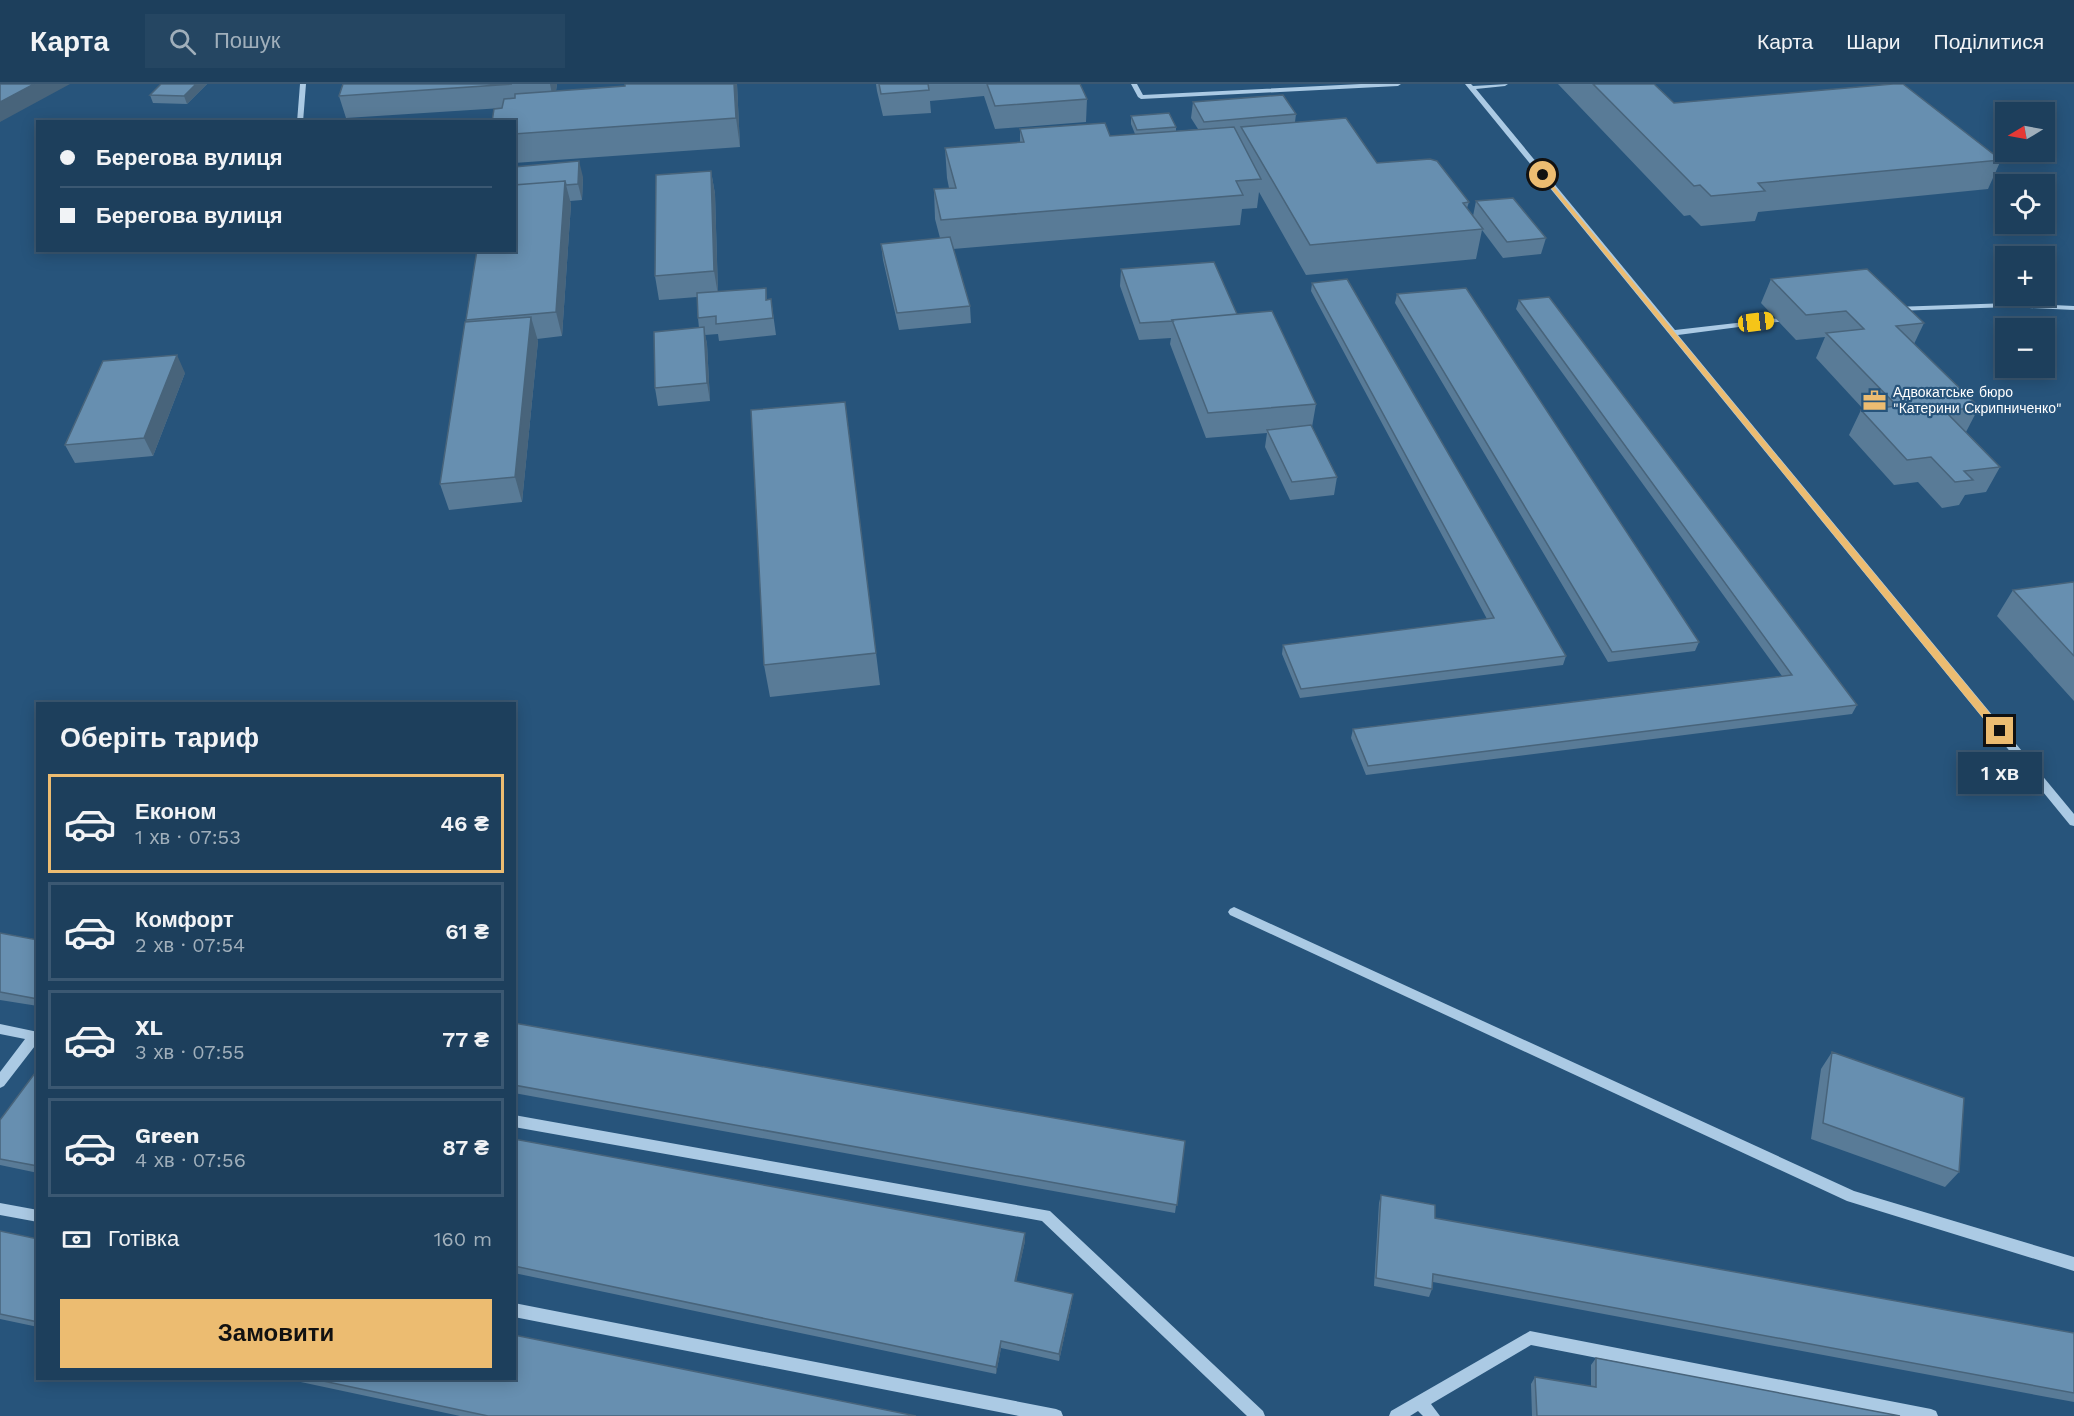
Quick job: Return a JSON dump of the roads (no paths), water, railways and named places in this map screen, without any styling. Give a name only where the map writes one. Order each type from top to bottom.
[{"type":"street","points":[[300,120],[303,84]]},
{"type":"street","points":[[1134,84],[1141,97],[1398,84]]},
{"type":"street","points":[[1470,86],[1505,84]]},
{"type":"street","points":[[1470,86],[2074,822]]},
{"type":"street","points":[[1884,309],[2010,305],[2074,308]]},
{"type":"street","points":[[1672,333],[1777,320]]},
{"type":"street","points":[[1234,912],[1852,1197],[2074,1264]]},
{"type":"street","points":[[0,1029],[36,1036],[0,1082]]},
{"type":"street","points":[[516,1121],[1045,1215],[1258,1416]]},
{"type":"street","points":[[0,1209],[36,1216]]},
{"type":"street","points":[[516,1310],[1056,1416]]},
{"type":"street","points":[[1396,1416],[1530,1338],[1931,1416]]},
{"type":"street","points":[[1420,1402],[1433,1416]]},
{"type":"place","name":"Адвокатське бюро \"Катерини Скрипниченко\"","points":[[1875,400]]}]
